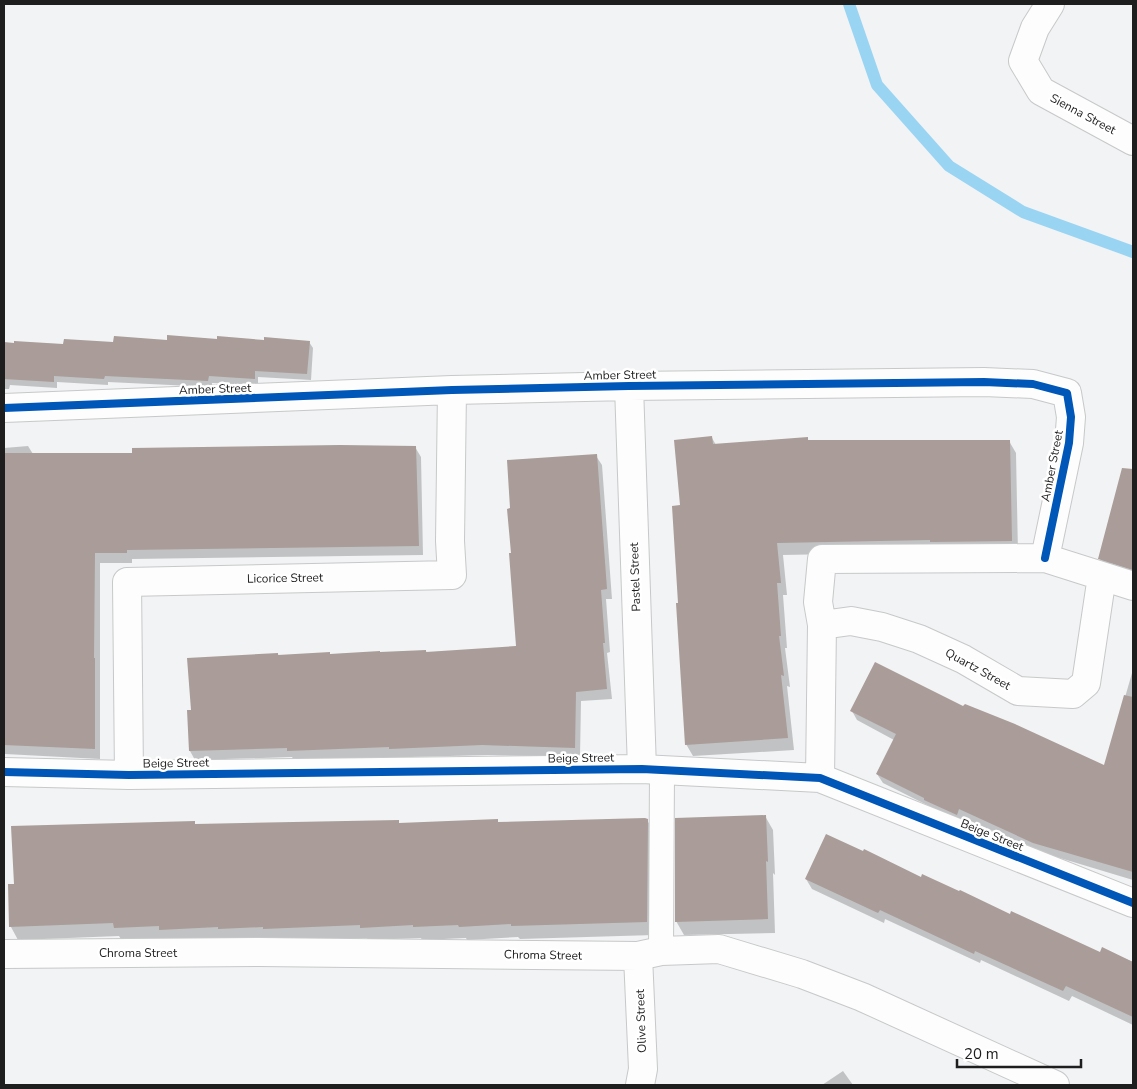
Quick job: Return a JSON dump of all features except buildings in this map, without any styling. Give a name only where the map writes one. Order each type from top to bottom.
[{"type":"street","name":"Sienna Street","points":[[1050,4],[1035,28],[1023,61],[1042,91],[1133,141]]},
{"type":"street","name":"Amber Street","points":[[4,408],[452,390],[984,382],[1032,384],[1067,393],[1071,417],[1069,443],[1044,558]]},
{"type":"street","name":"Pastel Street","points":[[629,386],[652,770]]},
{"type":"street","name":"Licorice Street","points":[[129,775],[127,582],[452,575],[450,541],[452,390]]},
{"type":"street","points":[[820,778],[822,625],[818,602],[822,559],[1044,558],[1133,586]]},
{"type":"street","name":"Quartz Street","points":[[822,625],[851,620],[882,627],[919,639],[963,659],[1018,691],[1073,694],[1086,683],[1102,576]]},
{"type":"street","name":"Beige Street","points":[[4,772],[129,775],[652,770],[820,778],[1133,903]]},
{"type":"street","name":"Chroma Street","points":[[4,954],[259,952],[650,953],[719,949],[802,974],[862,997],[1054,1085]]},
{"type":"street","name":"Olive Street","points":[[640,1085],[643,1069],[650,953]]},
{"type":"lane","points":[[650,953],[652,770]]},
{"type":"waterway","points":[[849,4],[877,85],[949,166],[1023,212],[1133,252]]},
{"type":"cycle path","points":[[4,408],[452,390],[984,382],[1033,384],[1067,393],[1071,417],[1069,443],[1045,558]]},
{"type":"cycle path","points":[[4,772],[129,775],[642,769],[820,778],[1133,903]]}]
